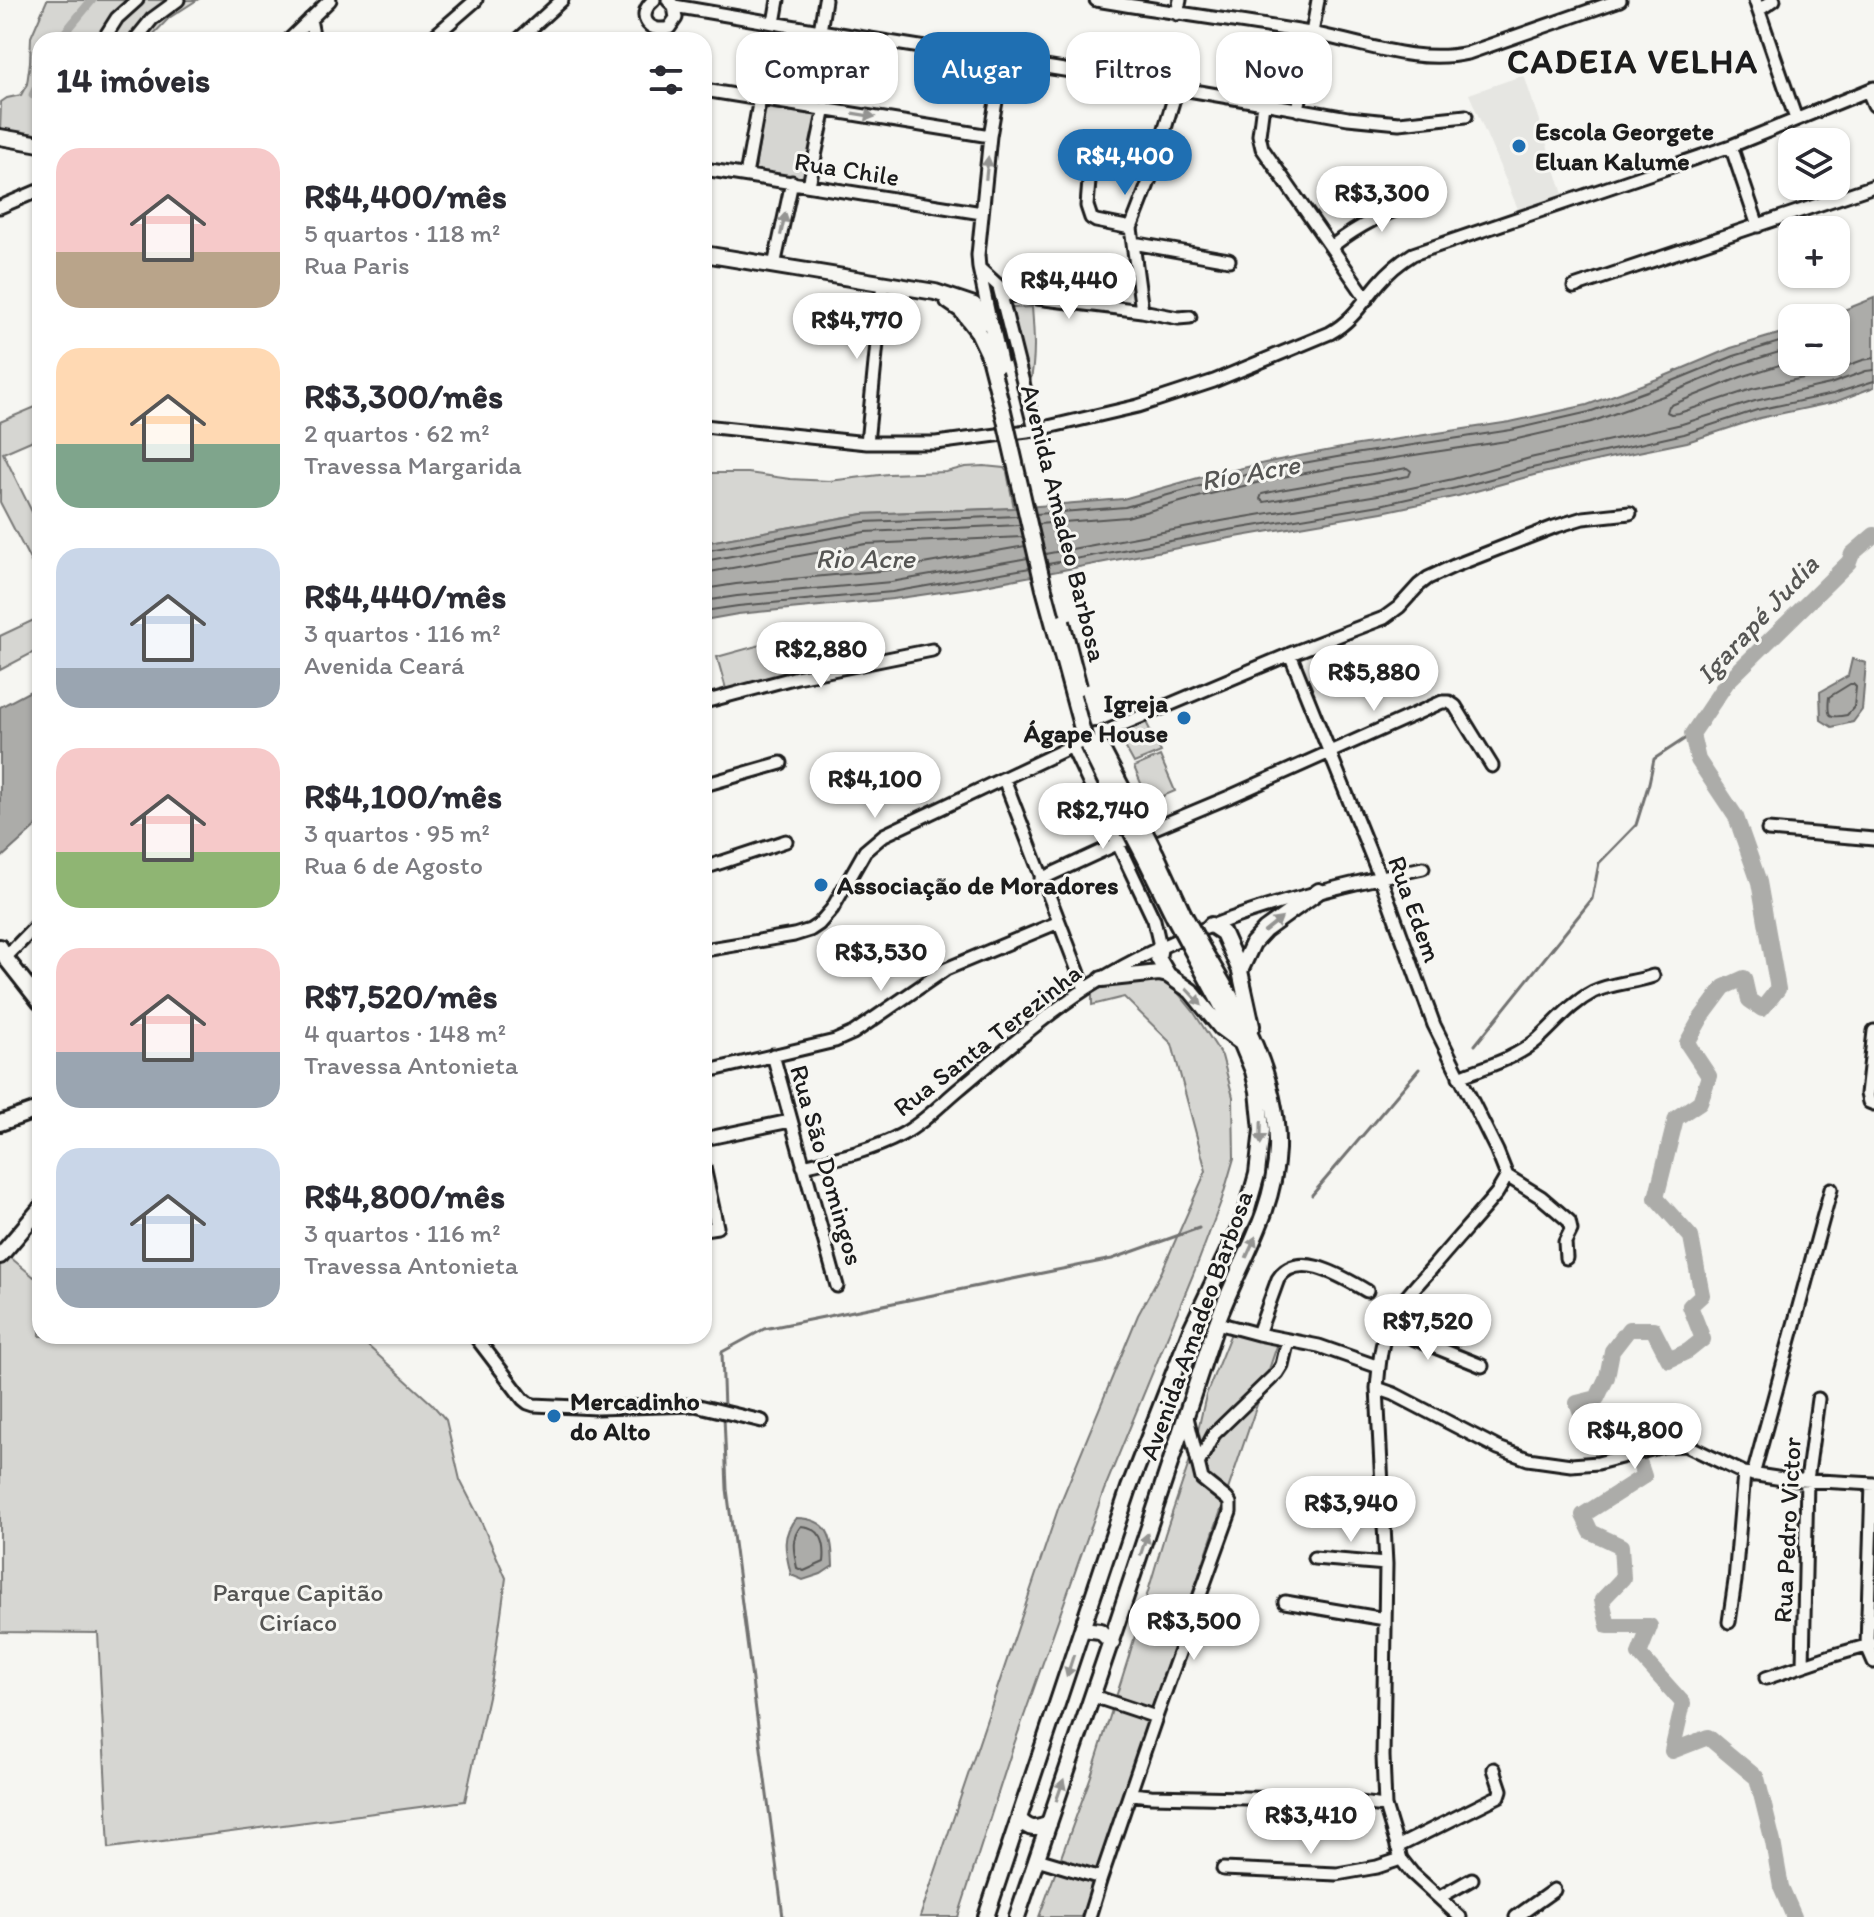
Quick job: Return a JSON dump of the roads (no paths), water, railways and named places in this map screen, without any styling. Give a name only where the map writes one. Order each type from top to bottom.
[{"type":"main road","points":[[0,137],[32,143]]},
{"type":"main road","name":"Avenida Amadeo Barbosa","points":[[712,255],[935,292],[974,305],[985,330],[984,342],[1084,741],[1126,809],[1178,915],[1266,1072],[1275,1113],[1277,1150],[1266,1208],[1217,1323],[1112,1643],[1017,1917]]},
{"type":"main road","name":"Avenida Amadeo Barbosa","points":[[935,292],[985,330]]},
{"type":"main road","points":[[1240,971],[1253,943],[1265,930],[1319,891]]},
{"type":"main road","points":[[1211,925],[1223,933],[1240,971],[1248,1044]]},
{"type":"main road","points":[[1160,946],[1158,958],[1168,975]]},
{"type":"main road","points":[[3,952],[32,991]]},
{"type":"main road","points":[[1102,979],[1159,973],[1168,975],[1191,991],[1221,1028],[1248,1044]]},
{"type":"main road","name":"Avenida Amadeo Barbosa","points":[[986,1917],[1129,1488],[1191,1329],[1246,1213],[1257,1174],[1262,1130],[1248,1044]]},
{"type":"main road","points":[[0,1123],[32,1112]]},
{"type":"main road","points":[[0,1256],[32,1218]]},
{"type":"main road","points":[[1082,1629],[1100,1631],[1112,1643]]},
{"type":"main road","points":[[1019,1819],[1034,1829],[1049,1824]]},
{"type":"street","points":[[108,32],[117,18],[137,0]]},
{"type":"street","points":[[141,32],[152,19],[178,0]]},
{"type":"street","points":[[297,32],[330,0]]},
{"type":"street","points":[[439,32],[476,0]]},
{"type":"street","points":[[527,32],[562,0]]},
{"type":"street","points":[[774,23],[778,0]]},
{"type":"street","points":[[820,31],[825,0]]},
{"type":"street","points":[[1096,0],[1298,32]]},
{"type":"street","points":[[1177,14],[1180,0]]},
{"type":"street","points":[[1311,32],[1318,0]]},
{"type":"street","points":[[1332,38],[1405,53],[1448,57],[1468,53],[1620,0]]},
{"type":"street","points":[[1774,0],[1757,5],[1796,119]]},
{"type":"street","points":[[648,3],[646,20],[653,28],[664,29],[672,25],[677,14],[671,3]]},
{"type":"street","points":[[671,3],[914,46]]},
{"type":"street","points":[[310,19],[312,32]]},
{"type":"street","points":[[672,25],[674,32]]},
{"type":"street","points":[[650,32],[653,28]]},
{"type":"street","points":[[802,32],[803,28]]},
{"type":"street","points":[[712,427],[867,443],[936,443],[1035,430],[1138,406],[1214,381],[1330,333],[1347,322],[1390,272],[1413,254],[1731,146],[1871,89],[1874,105]]},
{"type":"street","points":[[712,91],[736,95]]},
{"type":"street","points":[[746,175],[759,104]]},
{"type":"street","points":[[797,104],[990,136]]},
{"type":"street","points":[[985,330],[978,255],[996,104]]},
{"type":"street","points":[[1142,311],[1131,228],[1172,104]]},
{"type":"street","points":[[1367,299],[1262,148],[1259,121],[1263,104],[1399,123],[1466,116]]},
{"type":"street","points":[[1298,110],[1299,104]]},
{"type":"street","points":[[809,185],[825,108]]},
{"type":"street","points":[[1092,143],[1087,206],[1091,218],[1131,228]]},
{"type":"street","points":[[1731,146],[1758,226]]},
{"type":"street","name":"Rua Chile","points":[[712,170],[982,213]]},
{"type":"street","points":[[774,266],[792,182]]},
{"type":"street","points":[[1574,287],[1874,186]]},
{"type":"street","points":[[0,207],[32,193]]},
{"type":"street","points":[[1331,247],[1375,218],[1423,201]]},
{"type":"street","points":[[1133,243],[1229,260]]},
{"type":"street","points":[[979,268],[1012,295],[1190,317]]},
{"type":"street","points":[[867,443],[883,283]]},
{"type":"street","points":[[999,287],[1035,430]]},
{"type":"street","points":[[712,949],[810,930],[832,909],[865,851],[884,835],[1084,741],[1384,618],[1428,578],[1454,566],[1583,518],[1630,513]]},
{"type":"street","points":[[712,700],[797,677],[932,650]]},
{"type":"street","name":"Rua Edem","points":[[1290,654],[1380,877],[1434,1025],[1507,1176]]},
{"type":"street","points":[[1041,879],[1434,704],[1449,702],[1455,706],[1492,766]]},
{"type":"street","points":[[1084,741],[1119,843],[1154,920],[1160,946]]},
{"type":"street","points":[[712,783],[781,763]]},
{"type":"street","points":[[1004,779],[1085,989]]},
{"type":"street","points":[[1768,830],[1874,839]]},
{"type":"street","points":[[712,865],[786,841]]},
{"type":"street","name":"Rua Santa Terezinha","points":[[803,1166],[866,1149],[905,1133],[1040,1021],[1085,989],[1160,946],[1211,925],[1319,891],[1423,868]]},
{"type":"street","points":[[712,1070],[835,1041],[853,1033],[946,969],[1059,922]]},
{"type":"street","points":[[3,952],[32,928]]},
{"type":"street","points":[[1459,1077],[1516,1054],[1536,1041],[1567,1009],[1592,993],[1653,976]]},
{"type":"street","points":[[1874,1031],[1867,1084],[1867,1100],[1874,1104]]},
{"type":"street","name":"Rua São Domingos","points":[[773,1055],[837,1286]]},
{"type":"street","points":[[712,1137],[790,1121]]},
{"type":"street","points":[[1460,1917],[1412,1873],[1399,1853],[1385,1806],[1386,1564],[1377,1388],[1382,1346],[1394,1315],[1497,1193],[1507,1176],[1541,1197],[1569,1221],[1571,1230],[1565,1242],[1566,1258]]},
{"type":"street","points":[[1729,1622],[1748,1474],[1831,1189]]},
{"type":"street","points":[[1258,1334],[1278,1279],[1288,1268],[1301,1266],[1328,1270],[1367,1291]]},
{"type":"street","points":[[1217,1323],[1319,1346],[1379,1367]]},
{"type":"street","points":[[1388,1328],[1482,1366]]},
{"type":"street","points":[[1198,1464],[1214,1434],[1277,1373],[1288,1340]]},
{"type":"street","points":[[481,1344],[528,1403],[534,1405],[597,1408],[695,1405],[762,1421]]},
{"type":"street","points":[[1377,1388],[1528,1459],[1571,1465],[1598,1463],[1663,1446],[1681,1445],[1692,1446],[1748,1474],[1873,1484],[1870,1645],[1874,1662]]},
{"type":"street","name":"Rua Pedro Victor","points":[[1803,1665],[1807,1480],[1818,1399]]},
{"type":"street","points":[[1089,1917],[1156,1717],[1230,1512],[1227,1499],[1202,1479],[1187,1416]]},
{"type":"street","points":[[1314,1558],[1386,1564]]},
{"type":"street","points":[[1285,1602],[1385,1619]]},
{"type":"street","points":[[1766,1678],[1870,1645]]},
{"type":"street","points":[[1093,1696],[1156,1717]]},
{"type":"street","points":[[1223,1869],[1337,1874],[1377,1867],[1499,1796],[1501,1790],[1494,1769]]},
{"type":"street","points":[[1131,1794],[1334,1800],[1385,1806]]},
{"type":"street","points":[[1037,1859],[1101,1878]]},
{"type":"street","points":[[1440,1897],[1472,1879]]},
{"type":"street","points":[[1516,1917],[1554,1890]]},
{"type":"water","name":"Rio Acre","points":[[1874,298],[1874,387],[1835,402],[1760,418],[1687,442],[1382,512],[969,588],[712,619],[712,542],[863,514],[1014,508],[1123,499],[1274,461],[1510,422],[1587,405],[1731,348],[1778,334],[1778,376],[1850,376],[1850,308]]},
{"type":"water","points":[[1852,659],[1866,663],[1862,710],[1853,722],[1832,727],[1821,720],[1820,692],[1848,676]]},
{"type":"water","points":[[32,690],[32,830],[0,859],[0,707]]},
{"type":"water","points":[[796,1518],[822,1526],[832,1546],[833,1566],[803,1580],[791,1575],[786,1552],[788,1532]]},
{"type":"waterway","points":[[66,32],[92,0]]},
{"type":"waterway","name":"Igarapé Judia","points":[[1794,1917],[1781,1887],[1757,1778],[1708,1737],[1672,1751],[1683,1703],[1639,1654],[1650,1626],[1608,1626],[1602,1600],[1623,1578],[1621,1546],[1591,1532],[1583,1515],[1644,1476],[1638,1458],[1636,1434],[1613,1415],[1602,1426],[1585,1425],[1577,1403],[1597,1398],[1607,1377],[1612,1351],[1629,1329],[1653,1329],[1669,1360],[1703,1339],[1690,1306],[1702,1295],[1691,1237],[1656,1198],[1676,1118],[1700,1102],[1709,1076],[1687,1043],[1724,987],[1744,978],[1749,1000],[1762,1009],[1778,989],[1759,882],[1736,817],[1698,760],[1692,734],[1727,682],[1874,535]]},
{"type":"waterway","points":[[1475,1045],[1592,899],[1599,863],[1636,825],[1654,759],[1692,734]]},
{"type":"waterway","points":[[1312,1195],[1419,1069]]},
{"type":"waterway","points":[[724,1409],[722,1352],[764,1329],[1112,1259],[1199,1228]]},
{"type":"waterway","points":[[724,1416],[727,1489],[783,1917]]},
{"type":"place","name":"Escola Georgete Eluan Kalume","points":[[1519,146]]},
{"type":"place","name":"Igreja Ágape House","points":[[1184,718]]},
{"type":"place","name":"Associação de Moradores","points":[[821,885]]},
{"type":"place","name":"Mercadinho do Alto","points":[[554,1416]]},
{"type":"district","name":"CADEIA VELHA","points":[[1633,61]]},
{"type":"water label","name":"Río Acre","points":[[1250,472]]},
{"type":"park label","name":"Parque Capitão Ciríaco","points":[[298,1607]]}]
